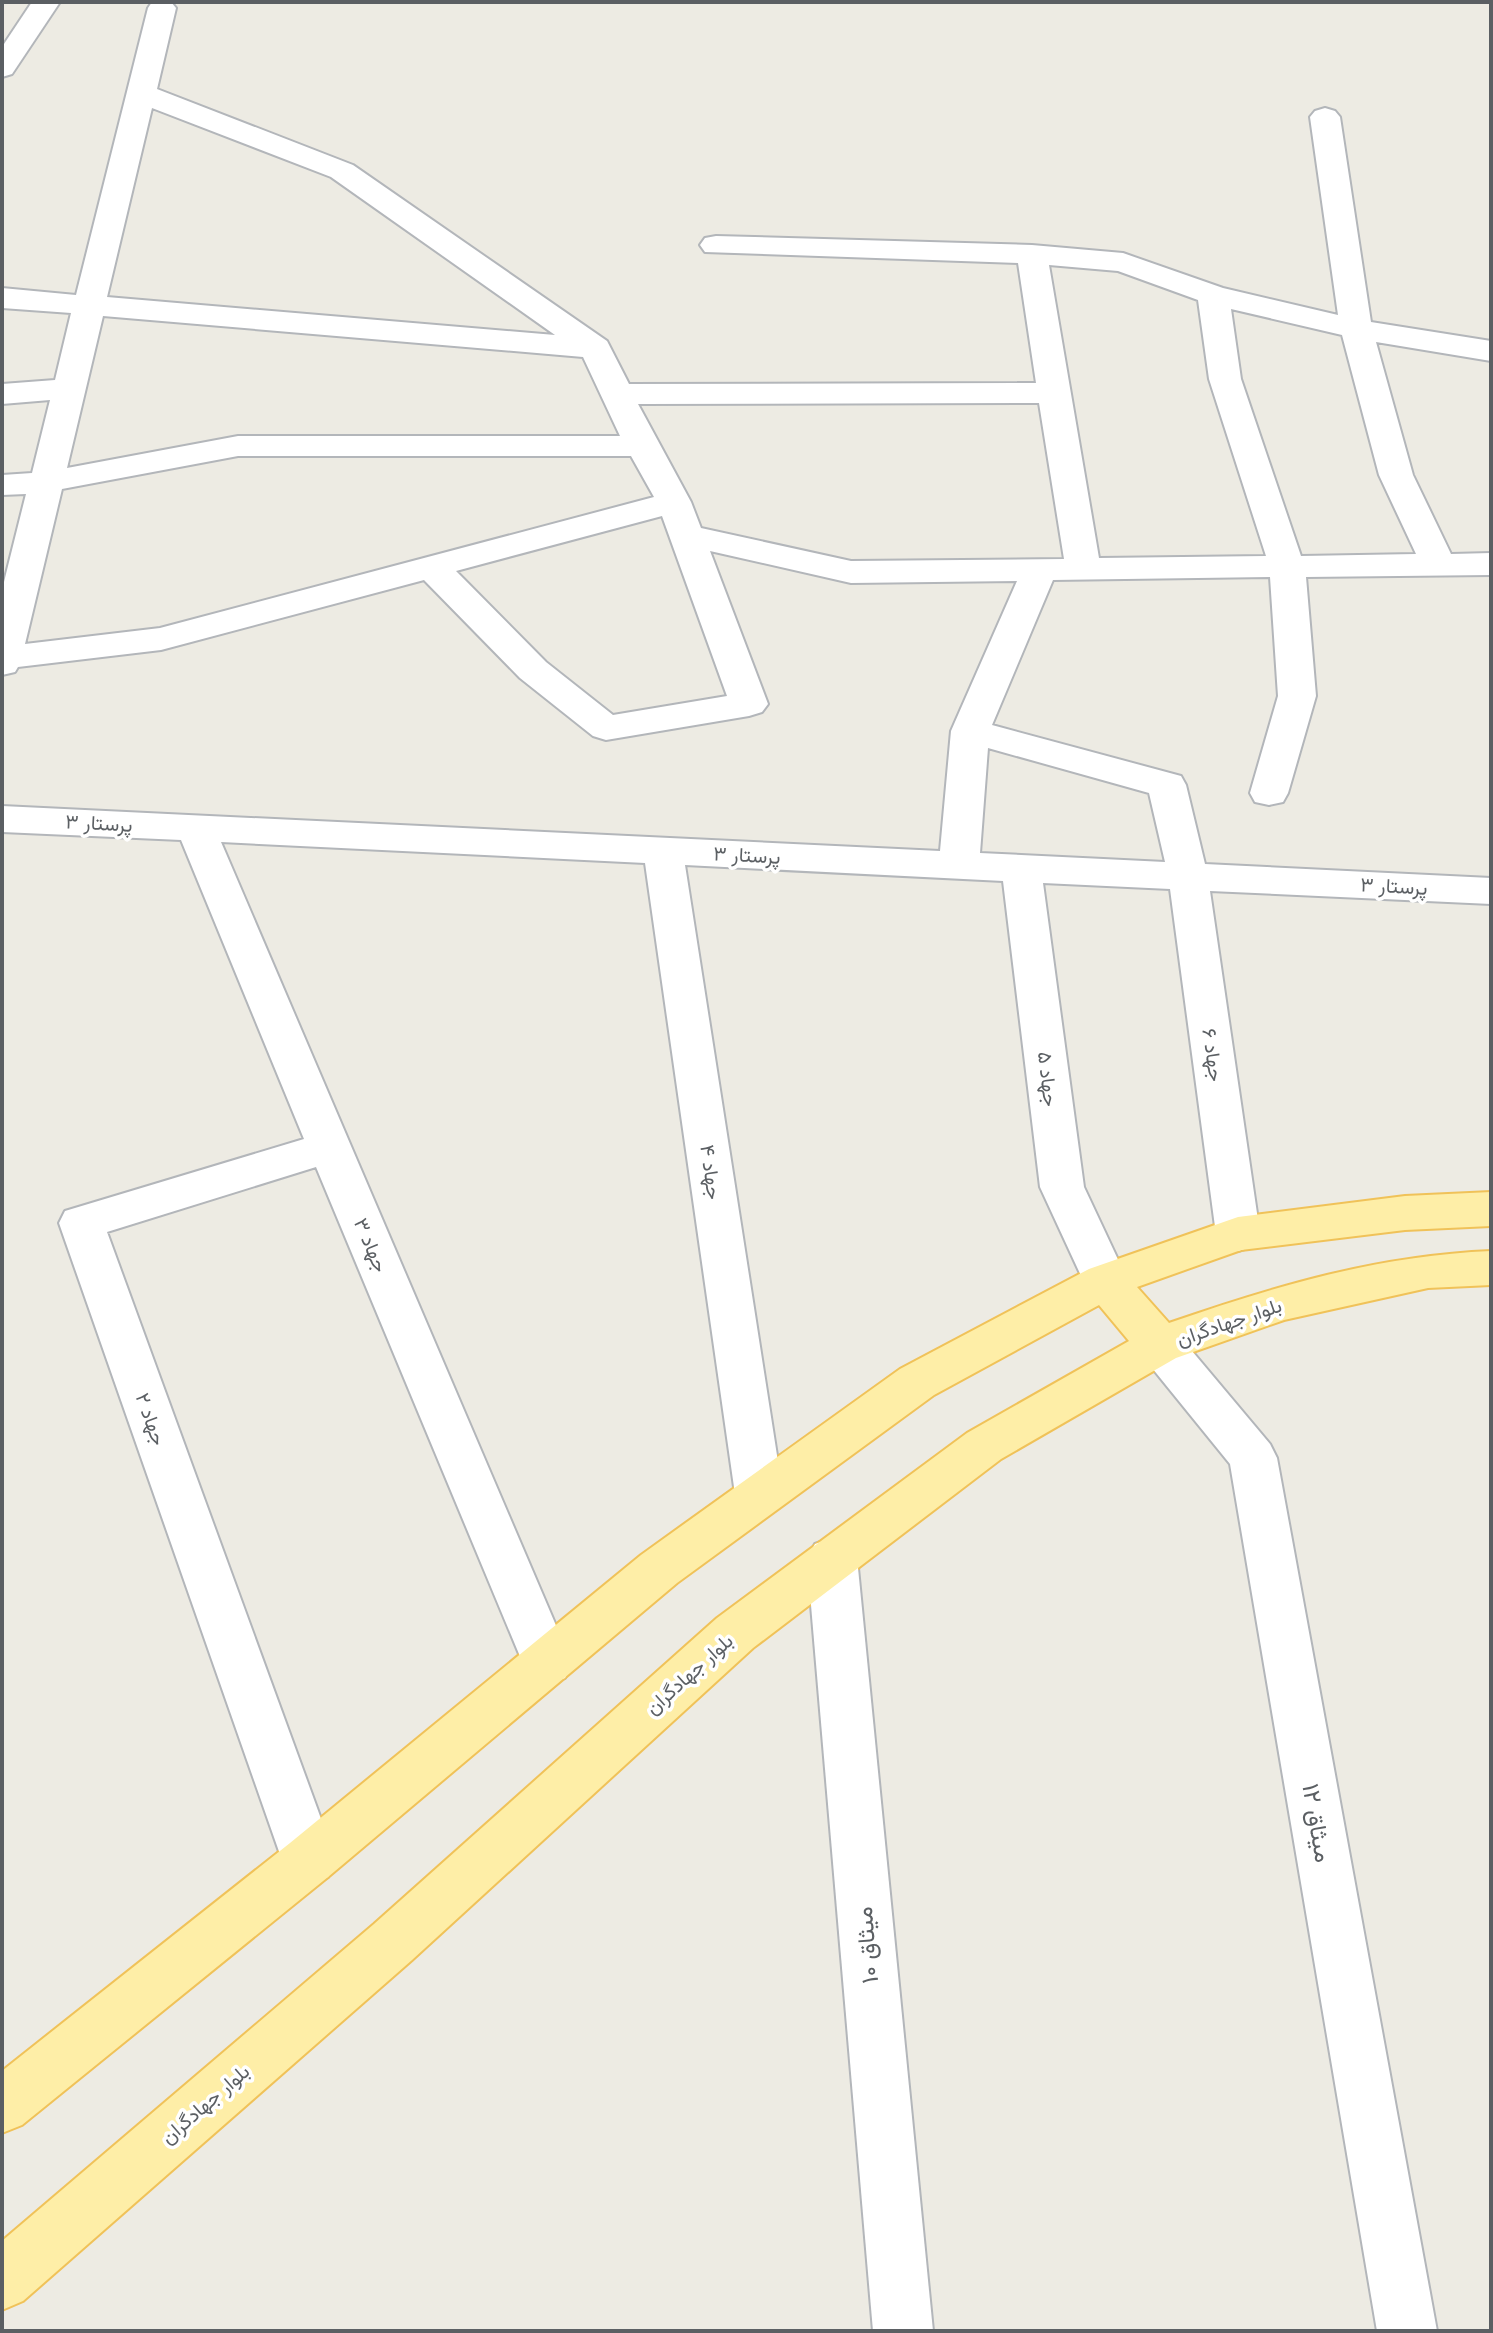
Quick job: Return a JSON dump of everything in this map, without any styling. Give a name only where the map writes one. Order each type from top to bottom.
[{"type":"main road","points":[[2,2106],[309,1860],[659,1569],[917,1382],[1105,1281],[1238,1234],[1405,1213],[1491,1209]]},
{"type":"main road","name":"بلوار جهادگران","points":[[2,2280],[393,1942],[735,1633],[984,1446],[1160,1345],[1279,1303],[1428,1271],[1491,1268]]},
{"type":"main road","points":[[1105,1281],[1160,1345]]},
{"type":"street","points":[[2,68],[46,2]]},
{"type":"street","points":[[162,8],[46,482],[14,570],[3,661],[161,639],[674,502]]},
{"type":"street","points":[[141,93],[342,171],[595,348],[642,446],[674,502],[749,704],[606,728],[533,670],[432,567]]},
{"type":"street","points":[[1325,117],[1356,329],[1396,475],[1439,565]]},
{"type":"street","points":[[716,245],[1032,254],[1123,262],[1213,295],[1356,329],[1491,351]]},
{"type":"street","points":[[1032,254],[1083,569]]},
{"type":"street","points":[[1213,295],[1225,379],[1287,566],[1297,696],[1269,793]]},
{"type":"street","points":[[2,298],[90,303],[595,348]]},
{"type":"street","points":[[2,394],[69,389]]},
{"type":"street","points":[[617,394],[1054,393]]},
{"type":"street","points":[[2,485],[46,482],[238,446],[642,446]]},
{"type":"street","points":[[688,536],[851,572],[1491,564]]},
{"type":"street","points":[[959,865],[970,731],[1039,570]]},
{"type":"street","name":"جهاد ۶","points":[[970,731],[1167,785],[1188,876],[1238,1234]]},
{"type":"street","name":"پرستار ۳","points":[[2,819],[1491,891]]},
{"type":"street","name":"جهاد ۳","points":[[195,828],[547,1663]]},
{"type":"street","name":"جهاد ۴","points":[[663,850],[759,1494]]},
{"type":"street","name":"جهاد ۵","points":[[1021,868],[1062,1187],[1105,1281]]},
{"type":"street","name":"جهاد ۲","points":[[309,1860],[81,1223],[330,1147]]},
{"type":"street","name":"میثاق ۱۲","points":[[1160,1345],[1253,1458],[1407,2331]]},
{"type":"street","name":"میثاق ۱۰","points":[[832,1558],[903,2331]]}]
